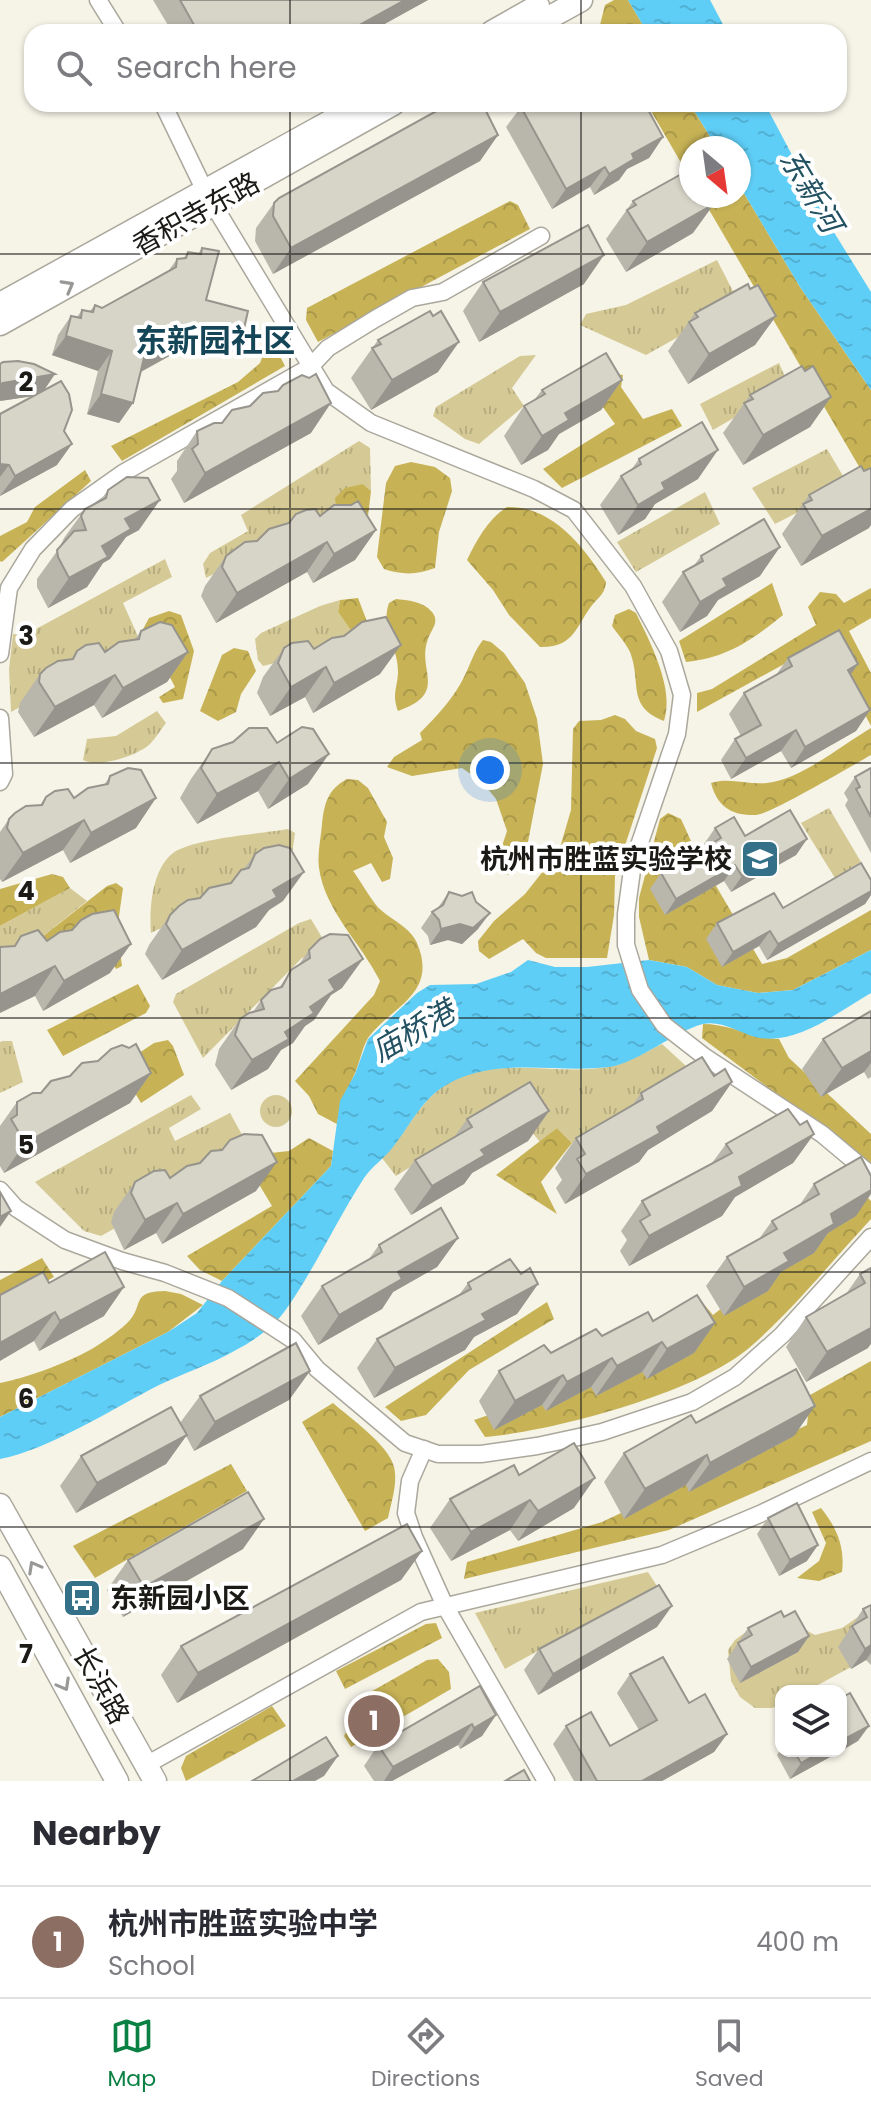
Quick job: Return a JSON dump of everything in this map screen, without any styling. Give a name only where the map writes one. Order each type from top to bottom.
[{"type":"main road","points":[[506,24],[549,0]]},
{"type":"main road","points":[[538,24],[581,0]]},
{"type":"main road","name":"香积寺东路","points":[[0,324],[349,112]]},
{"type":"main road","name":"香积寺东路","points":[[0,304],[377,112]]},
{"type":"main road","name":"长浜路","points":[[0,1505],[150,1773]]},
{"type":"main road","name":"长浜路","points":[[0,1567],[111,1779]]},
{"type":"street","points":[[98,0],[113,24]]},
{"type":"street","points":[[167,112],[210,197],[326,391],[371,423],[534,489],[574,510],[633,586],[669,651],[682,695],[677,734],[633,863],[626,945],[640,990],[664,1025],[822,1134],[871,1175]]},
{"type":"street","points":[[0,654],[9,588],[33,549],[72,509],[123,473],[310,367],[328,348],[375,319],[412,298],[443,292],[541,236]]},
{"type":"street","points":[[0,718],[4,774],[0,782]]},
{"type":"street","points":[[0,1190],[16,1208],[65,1240],[228,1298],[293,1340],[317,1369],[405,1443],[438,1454],[481,1454],[537,1446],[602,1432],[692,1402],[735,1377],[782,1335],[871,1237]]},
{"type":"street","points":[[424,1449],[410,1481],[406,1513],[414,1537],[445,1606],[546,1781]]},
{"type":"street","points":[[150,1773],[421,1612],[662,1555],[760,1514],[871,1461]]},
{"type":"green space","points":[[614,0],[628,0],[642,24],[600,24],[605,5]]},
{"type":"green space","points":[[652,112],[695,112],[710,136],[679,136],[679,159]]},
{"type":"green space","points":[[510,201],[518,205],[530,229],[318,342],[306,320],[307,308]]},
{"type":"green space","points":[[751,205],[800,287],[871,390],[871,487],[708,208],[751,208]]},
{"type":"green space","points":[[717,260],[739,303],[646,355],[580,325],[586,314],[626,305]]},
{"type":"green space","points":[[270,337],[285,366],[122,461],[111,446],[238,382],[260,363]]},
{"type":"green space","points":[[536,355],[512,388],[524,406],[479,444],[465,439],[433,416],[436,407],[520,356]]},
{"type":"green space","points":[[779,363],[789,386],[713,430],[700,404]]},
{"type":"green space","points":[[597,371],[623,375],[621,387],[643,419],[672,409],[682,426],[562,488],[543,469],[615,424],[585,382]]},
{"type":"green space","points":[[359,441],[370,448],[371,491],[363,484],[337,511],[206,578],[203,564],[210,553],[248,531],[241,515]]},
{"type":"green space","points":[[827,449],[849,486],[775,524],[752,488]]},
{"type":"green space","points":[[411,462],[435,467],[450,478],[452,491],[439,532],[435,568],[403,573],[384,569],[377,557],[386,483],[395,466]]},
{"type":"green space","points":[[85,470],[91,481],[0,561],[0,536],[27,522],[35,507]]},
{"type":"green space","points":[[363,484],[371,491],[365,541],[338,522],[335,498],[345,488]]},
{"type":"green space","points":[[705,492],[720,524],[636,572],[617,542]]},
{"type":"green space","points":[[507,507],[524,508],[553,521],[588,555],[606,582],[602,594],[573,634],[561,644],[540,647],[509,615],[493,590],[467,560],[489,524]]},
{"type":"green space","points":[[165,559],[172,577],[123,603],[140,641],[11,712],[9,669],[13,634],[25,635]]},
{"type":"green space","points":[[772,583],[783,615],[727,652],[686,662],[679,641]]},
{"type":"green space","points":[[871,588],[871,618],[849,631],[871,673],[871,726],[826,641],[697,712],[697,693],[712,689],[816,625],[808,607],[820,592],[836,594],[844,603]]},
{"type":"green space","points":[[358,598],[368,624],[359,642],[338,612],[340,600]]},
{"type":"green space","points":[[396,599],[424,605],[435,618],[425,650],[427,688],[423,697],[398,711],[395,696],[398,664],[387,620],[389,603]]},
{"type":"green space","points":[[340,600],[338,612],[359,642],[263,666],[258,660],[255,639],[261,633]]},
{"type":"green space","points":[[629,609],[636,613],[664,680],[667,708],[664,721],[652,715],[640,701],[630,652],[612,626],[615,615]]},
{"type":"green space","points":[[169,611],[181,615],[194,651],[183,699],[163,703],[159,697],[175,687],[142,631],[149,618]]},
{"type":"green space","points":[[483,640],[491,642],[504,653],[525,683],[537,719],[543,764],[527,847],[508,875],[499,874],[497,861],[507,831],[496,799],[482,782],[462,768],[412,776],[387,767],[394,757],[422,740],[420,733],[456,691]]},
{"type":"green space","points":[[234,648],[248,651],[256,671],[241,694],[236,712],[218,721],[200,711],[222,655]]},
{"type":"green space","points":[[157,711],[166,723],[144,748],[108,762],[83,760],[87,739],[116,736]]},
{"type":"green space","points":[[615,715],[625,719],[636,731],[655,739],[657,748],[615,876],[614,915],[607,958],[546,958],[536,953],[523,939],[489,959],[479,951],[478,941],[494,921],[525,894],[559,851],[571,810],[573,729],[579,721],[601,720]]},
{"type":"green space","points":[[871,728],[871,755],[764,813],[739,814],[726,808],[717,798],[711,783],[767,783],[793,776]]},
{"type":"green space","points":[[347,779],[358,780],[368,788],[387,822],[384,837],[393,858],[390,879],[382,882],[371,863],[353,871],[378,907],[414,937],[422,961],[422,975],[409,998],[368,1038],[342,1103],[337,1124],[318,1114],[309,1096],[295,1081],[374,995],[380,981],[336,913],[319,868],[326,804],[335,787]]},
{"type":"green space","points":[[829,808],[861,862],[835,878],[801,823]]},
{"type":"green space","points":[[668,813],[681,819],[696,852],[762,964],[787,958],[871,910],[871,950],[793,990],[758,993],[717,985],[687,967],[649,960],[639,917],[639,898],[660,819]]},
{"type":"green space","points":[[288,829],[295,833],[291,862],[151,933],[156,879],[173,853],[211,840]]},
{"type":"green space","points":[[52,874],[63,877],[70,888],[0,926],[0,889]]},
{"type":"green space","points":[[116,883],[123,888],[117,930],[122,966],[116,969],[92,929],[43,951],[37,941],[107,886]]},
{"type":"green space","points":[[70,888],[87,901],[37,941],[0,954],[0,926]]},
{"type":"green space","points":[[311,919],[330,951],[302,958],[203,1058],[173,1002],[176,994]]},
{"type":"green space","points":[[138,984],[150,1006],[146,1013],[63,1056],[47,1030]]},
{"type":"green space","points":[[703,1024],[779,1039],[789,1058],[871,1134],[871,1165],[702,1038]]},
{"type":"green space","points":[[168,1040],[184,1075],[141,1103],[123,1073],[124,1063],[154,1043]]},
{"type":"green space","points":[[12,1041],[23,1082],[0,1093],[0,1042]]},
{"type":"green space","points":[[662,1044],[697,1076],[572,1143],[557,1128],[540,1142],[509,1104],[396,1176],[382,1158],[433,1095],[461,1077],[503,1068],[591,1069],[612,1066]]},
{"type":"green space","points":[[191,1095],[201,1109],[169,1128],[175,1141],[230,1113],[251,1151],[101,1236],[84,1231],[35,1182]]},
{"type":"green space","points":[[276,1095],[288,1099],[292,1111],[288,1123],[276,1127],[264,1123],[260,1111],[264,1099]]},
{"type":"green space","points":[[557,1128],[572,1143],[541,1182],[557,1214],[496,1175]]},
{"type":"green space","points":[[309,1138],[333,1151],[331,1166],[222,1281],[200,1270],[187,1256],[272,1206],[242,1156],[289,1151]]},
{"type":"green space","points":[[864,1194],[871,1201],[871,1219],[780,1318],[749,1348],[725,1364],[660,1394],[548,1427],[485,1437],[474,1420],[678,1350],[701,1301],[713,1315]]},
{"type":"green space","points":[[42,1258],[54,1277],[0,1308],[0,1280]]},
{"type":"green space","points":[[165,1291],[181,1294],[203,1305],[168,1332],[0,1417],[0,1383],[35,1373],[86,1352],[126,1324],[143,1296]]},
{"type":"green space","points":[[547,1302],[554,1319],[469,1370],[426,1415],[401,1421],[385,1407]]},
{"type":"green space","points":[[871,1361],[871,1441],[669,1530],[464,1579],[467,1562],[602,1522],[807,1425],[810,1395]]},
{"type":"green space","points":[[333,1403],[377,1441],[394,1467],[395,1486],[388,1518],[365,1531],[302,1422]]},
{"type":"green space","points":[[231,1464],[247,1491],[95,1578],[73,1546]]},
{"type":"green space","points":[[821,1508],[839,1538],[842,1572],[819,1581],[797,1578],[819,1561],[826,1543],[812,1512]]},
{"type":"green space","points":[[648,1572],[657,1586],[505,1669],[475,1613]]},
{"type":"green space","points":[[871,1608],[871,1656],[818,1685],[775,1685],[775,1707],[772,1708],[755,1708],[740,1697],[731,1681],[728,1650],[735,1640],[754,1626],[787,1620],[815,1635],[842,1628]]},
{"type":"green space","points":[[436,1623],[442,1638],[345,1689],[336,1671],[426,1624]]},
{"type":"green space","points":[[438,1659],[449,1672],[451,1689],[351,1747],[344,1736],[367,1694],[427,1660]]},
{"type":"green space","points":[[272,1706],[286,1726],[186,1781],[181,1768],[186,1756]]},
{"type":"water","points":[[628,0],[710,0],[723,24],[642,24]]},
{"type":"water","name":"东新河","points":[[695,112],[769,112],[827,221],[871,292],[871,390],[800,287],[751,205],[751,136],[710,136]]},
{"type":"water","name":"庙桥港","points":[[871,950],[871,993],[801,1032],[770,1039],[723,1025],[703,1024],[609,1067],[503,1068],[462,1077],[443,1087],[422,1107],[390,1151],[364,1178],[298,1292],[277,1321],[264,1332],[227,1355],[159,1385],[60,1438],[0,1459],[0,1417],[168,1332],[197,1313],[222,1281],[331,1166],[340,1101],[355,1074],[368,1039],[417,993],[430,985],[476,984],[511,972],[528,960],[555,967],[587,967],[649,960],[687,967],[717,985],[758,993],[793,990]]},
{"type":"building","points":[[180,0],[405,0],[362,24],[194,24]]},
{"type":"building","points":[[435,112],[486,112],[498,135],[291,248],[273,216],[274,203]]},
{"type":"building","points":[[524,112],[649,112],[663,137],[632,154],[634,159],[609,174],[605,167],[566,189]]},
{"type":"building","points":[[679,175],[679,208],[707,208],[647,242],[627,210],[636,205],[633,201]]},
{"type":"building","points":[[588,225],[604,255],[500,312],[483,282]]},
{"type":"building","points":[[202,248],[219,251],[206,300],[248,311],[242,337],[198,328],[144,358],[133,403],[101,394],[112,351],[66,336],[71,316],[81,318],[82,310],[93,312],[95,305],[102,308],[176,267],[177,259],[186,258],[188,252],[201,254]]},
{"type":"building","points":[[748,284],[750,289],[758,285],[776,316],[709,354],[689,322],[698,317],[695,313]]},
{"type":"building","points":[[430,311],[433,316],[441,311],[459,342],[392,380],[372,348],[381,344],[378,340]]},
{"type":"building","points":[[606,353],[622,380],[565,413],[569,420],[542,436],[524,406],[545,394],[542,390]]},
{"type":"building","points":[[18,361],[34,364],[55,374],[0,384],[0,364]]},
{"type":"building","points":[[802,366],[805,371],[813,366],[831,397],[763,435],[744,403],[753,399],[750,395]]},
{"type":"building","points":[[316,374],[331,403],[205,473],[192,449],[198,444],[197,431],[214,423],[222,423],[232,410],[250,406],[263,393],[278,391],[302,375],[309,378]]},
{"type":"building","points":[[61,381],[69,394],[72,410],[64,431],[72,444],[15,476],[9,465],[0,464],[0,414]]},
{"type":"building","points":[[702,422],[718,450],[662,483],[665,489],[638,505],[621,476],[641,464],[639,459]]},
{"type":"building","points":[[861,466],[864,471],[871,468],[871,509],[822,536],[803,504],[812,500],[809,495]]},
{"type":"building","points":[[127,477],[148,478],[160,500],[125,519],[131,529],[102,546],[108,557],[69,578],[57,550],[74,531],[86,530],[81,516],[85,509],[106,498],[108,490]]},
{"type":"building","points":[[358,501],[376,530],[334,554],[327,542],[237,593],[222,567],[226,556],[245,542],[257,541],[269,529],[289,523],[296,514],[315,509],[320,516],[334,505],[351,505]]},
{"type":"building","points":[[764,519],[780,547],[723,579],[727,586],[700,602],[683,572],[703,561],[701,556]]},
{"type":"building","points":[[386,617],[401,645],[334,683],[326,667],[291,687],[278,663],[284,648],[292,643],[308,641],[314,649],[332,638],[344,636],[362,622]]},
{"type":"building","points":[[160,622],[172,625],[188,652],[123,688],[115,675],[55,707],[39,682],[40,674],[46,668],[58,661],[73,659],[77,651],[86,645],[99,643],[105,652],[119,642],[139,639],[141,631]]},
{"type":"building","points":[[839,630],[858,664],[848,670],[870,710],[805,747],[796,730],[746,758],[735,739],[761,725],[744,693],[792,666],[788,658]]},
{"type":"building","points":[[302,727],[313,729],[329,754],[289,779],[279,762],[217,794],[201,768],[212,749],[233,742],[249,728],[267,728],[277,743]]},
{"type":"building","points":[[128,768],[141,770],[156,798],[91,833],[84,820],[23,853],[7,828],[9,819],[15,813],[26,806],[42,805],[46,797],[55,791],[68,789],[74,798],[88,788],[108,784],[110,776]]},
{"type":"building","points":[[871,768],[871,817],[856,789],[860,787],[855,777]]},
{"type":"building","points":[[790,810],[807,839],[742,876],[735,865],[676,899],[661,873],[721,838],[715,828],[734,817],[745,836]]},
{"type":"building","points":[[279,845],[290,848],[304,872],[273,890],[277,897],[182,950],[166,924],[170,915],[188,900],[200,898],[209,888],[231,883],[241,870],[249,868],[255,854],[264,848]]},
{"type":"building","points":[[861,863],[871,880],[871,891],[778,944],[770,931],[733,952],[717,923],[774,893],[783,908]]},
{"type":"building","points":[[449,892],[462,896],[472,892],[476,902],[490,913],[473,928],[460,924],[441,929],[439,920],[432,912],[443,905]]},
{"type":"building","points":[[114,910],[131,944],[64,981],[55,966],[0,994],[0,947],[15,946],[21,936],[38,930],[47,941],[60,932],[72,930],[92,914]]},
{"type":"building","points":[[330,934],[348,935],[363,959],[329,980],[335,990],[310,1007],[314,1013],[285,1032],[289,1039],[252,1060],[235,1035],[240,1019],[264,1009],[261,1000],[271,990],[282,987],[291,970],[310,958],[309,950]]},
{"type":"building","points":[[871,1011],[871,1051],[842,1068],[823,1039]]},
{"type":"building","points":[[136,1044],[151,1073],[25,1143],[11,1119],[17,1115],[17,1102],[33,1093],[41,1093],[51,1081],[70,1076],[82,1063],[98,1061],[111,1049],[122,1045],[129,1048]]},
{"type":"building","points":[[702,1057],[714,1076],[725,1069],[732,1082],[657,1127],[660,1133],[586,1174],[577,1159],[585,1154],[576,1138],[643,1099],[641,1093]]},
{"type":"building","points":[[530,1082],[549,1111],[481,1150],[485,1155],[432,1186],[415,1160],[472,1127],[467,1119]]},
{"type":"building","points":[[788,1109],[800,1125],[807,1121],[814,1134],[739,1177],[742,1186],[649,1236],[640,1221],[650,1215],[642,1201],[732,1153],[726,1144]]},
{"type":"building","points":[[244,1134],[262,1135],[277,1162],[183,1214],[177,1203],[145,1220],[131,1193],[135,1182],[154,1171],[165,1170],[170,1178],[187,1166],[200,1163],[211,1151],[222,1150],[230,1140]]},
{"type":"building","points":[[861,1157],[871,1176],[871,1190],[831,1214],[834,1224],[784,1253],[789,1261],[744,1287],[727,1257],[777,1229],[772,1221],[819,1194],[814,1184]]},
{"type":"building","points":[[0,1192],[11,1211],[0,1217]]},
{"type":"building","points":[[441,1208],[458,1238],[398,1272],[402,1279],[339,1315],[322,1286],[382,1252],[379,1245]]},
{"type":"building","points":[[105,1252],[124,1287],[60,1321],[55,1312],[0,1343],[0,1295],[43,1272],[49,1283]]},
{"type":"building","points":[[510,1259],[521,1274],[530,1268],[538,1284],[482,1314],[486,1320],[395,1368],[377,1339],[471,1289],[468,1283]]},
{"type":"building","points":[[871,1268],[871,1328],[827,1352],[806,1317],[865,1283],[860,1274]]},
{"type":"building","points":[[697,1295],[715,1323],[667,1349],[662,1342],[617,1366],[612,1358],[567,1382],[563,1375],[515,1401],[499,1371],[544,1345],[551,1353],[596,1329],[602,1336],[648,1312],[653,1321]]},
{"type":"building","points":[[296,1343],[310,1371],[215,1422],[200,1396]]},
{"type":"building","points":[[796,1369],[815,1406],[710,1463],[707,1455],[645,1489],[624,1453],[691,1415],[696,1423]]},
{"type":"building","points":[[171,1407],[187,1435],[97,1483],[81,1456]]},
{"type":"building","points":[[574,1443],[595,1478],[538,1511],[530,1500],[471,1532],[450,1499],[514,1465],[519,1475]]},
{"type":"building","points":[[248,1492],[264,1519],[144,1587],[128,1560]]},
{"type":"building","points":[[797,1503],[818,1545],[790,1560],[768,1518]]},
{"type":"building","points":[[407,1524],[422,1551],[198,1673],[181,1646]]},
{"type":"building","points":[[659,1585],[672,1606],[553,1674],[539,1649]]},
{"type":"building","points":[[871,1605],[871,1645],[865,1649],[852,1626],[867,1617],[863,1609]]},
{"type":"building","points":[[781,1611],[784,1617],[795,1611],[809,1636],[751,1667],[738,1643],[752,1635],[748,1628]]},
{"type":"building","points":[[663,1657],[689,1703],[705,1694],[727,1734],[642,1781],[597,1781],[566,1726],[591,1712],[610,1746],[657,1720],[630,1674]]},
{"type":"building","points":[[480,1686],[496,1715],[474,1728],[472,1724],[393,1767],[378,1745]]},
{"type":"building","points":[[850,1693],[869,1726],[847,1738],[847,1695]]},
{"type":"building","points":[[326,1737],[338,1756],[293,1781],[252,1781]]},
{"type":"building","points":[[798,1757],[812,1757],[801,1763]]},
{"type":"building","points":[[524,1770],[530,1781],[505,1781]]},
{"type":"place","name":"杭州市胜蓝实验学校","points":[[760,859]]},
{"type":"place","name":"东新园小区","points":[[82,1598]]},
{"type":"place","name":"杭州市胜蓝实验中学","points":[[374,1721]]},
{"type":"district","name":"东新园社区","points":[[215,340]]}]
